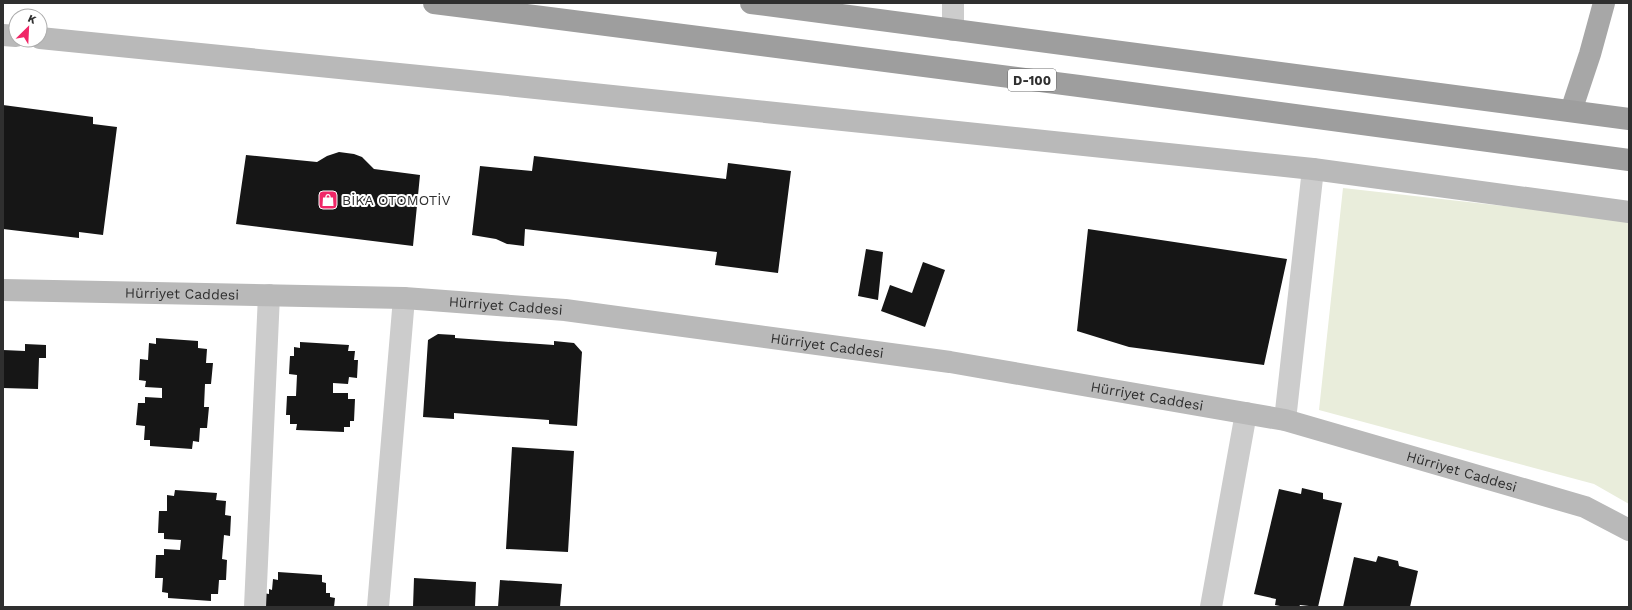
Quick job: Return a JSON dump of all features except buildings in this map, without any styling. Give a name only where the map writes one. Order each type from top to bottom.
[{"type":"highway","name":"D-100","points":[[434,3],[1087,87],[1629,160]]},
{"type":"highway","points":[[751,3],[1629,119]]},
{"type":"main road","points":[[1571,111],[1590,54],[1604,3]]},
{"type":"main road","points":[[48,39],[1313,169],[1629,212]]},
{"type":"main road","name":"Hürriyet Caddesi","points":[[3,290],[404,298],[565,310],[942,361],[1285,420],[1585,507],[1629,530]]},
{"type":"street","points":[[953,30],[954,3]]},
{"type":"street","points":[[1285,420],[1313,169]]},
{"type":"street","points":[[255,607],[269,295]]},
{"type":"street","points":[[378,607],[404,298]]},
{"type":"street","points":[[1212,607],[1246,413]]},
{"type":"green space","points":[[1343,188],[1629,220],[1629,504],[1594,484],[1319,410]]},
{"type":"place","name":"BİKA OTOMOTİV","points":[[328,200]]}]
